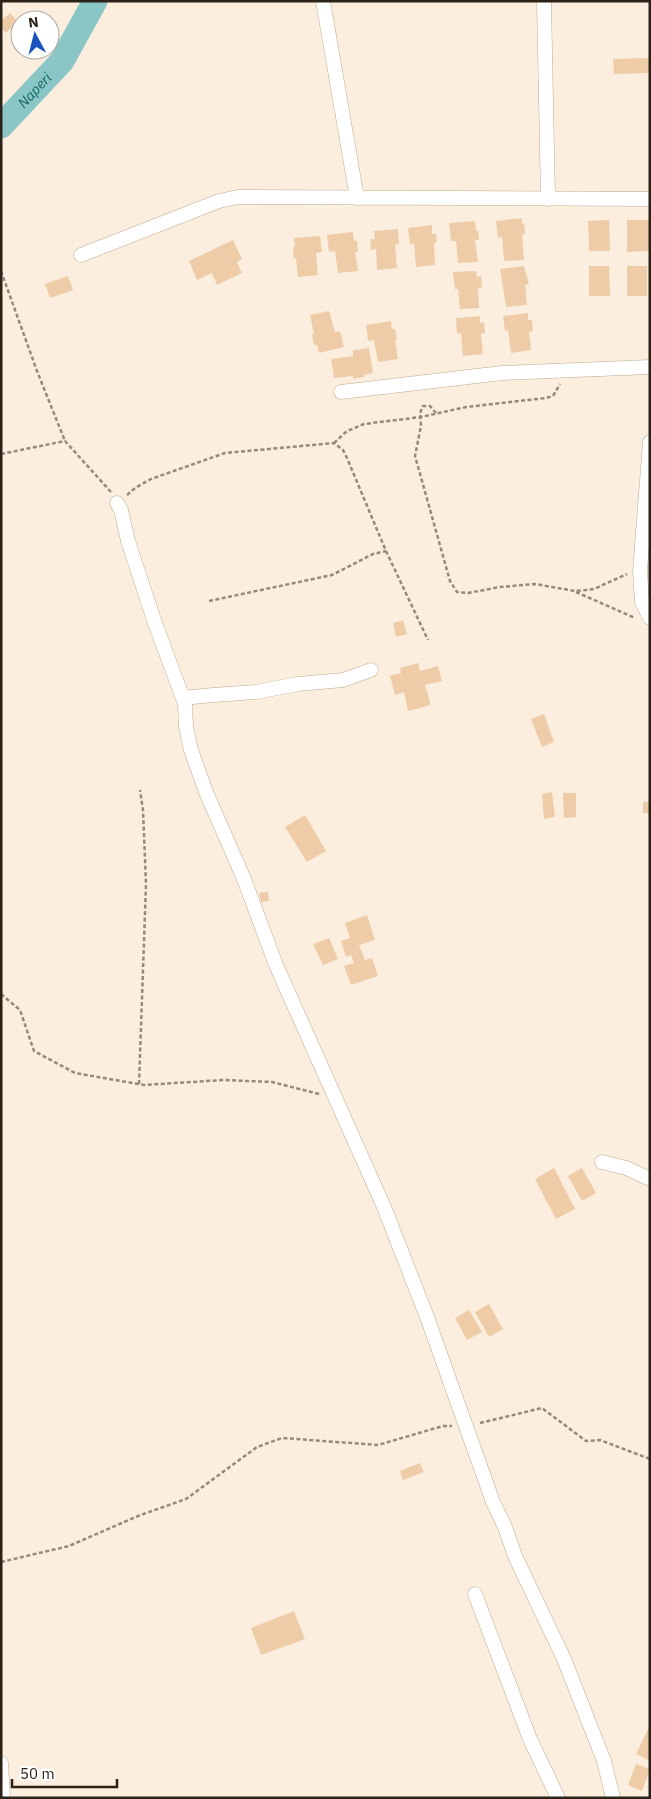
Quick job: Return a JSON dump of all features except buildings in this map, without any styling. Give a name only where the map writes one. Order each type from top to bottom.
[{"type":"street","points":[[323,1],[357,198]]},
{"type":"street","points":[[544,1],[548,199]]},
{"type":"street","points":[[81,255],[227,199],[248,197],[650,199]]},
{"type":"street","points":[[341,392],[502,373],[650,367]]},
{"type":"street","points":[[644,619],[640,569],[650,442]]},
{"type":"street","points":[[117,503],[121,510],[128,541],[155,623],[186,704],[186,727],[191,750],[206,792],[244,879],[276,965],[384,1207],[420,1298],[493,1502],[505,1527],[515,1556],[564,1659],[604,1761],[613,1798]]},
{"type":"street","points":[[184,698],[256,692],[298,684],[343,680],[371,670]]},
{"type":"street","points":[[602,1162],[626,1168],[650,1179]]},
{"type":"street","points":[[475,1594],[530,1738],[558,1798]]},
{"type":"street","points":[[1,1762],[3,1798]]},
{"type":"path","points":[[1,271],[37,371],[65,441],[113,494],[117,503],[135,488],[151,480],[225,452],[334,443],[347,431],[364,424],[466,407],[553,396],[568,370]]},
{"type":"path","points":[[436,413],[430,406],[423,406],[420,413],[421,426],[415,456],[450,582],[457,592],[462,593],[534,584],[575,591],[644,619]]},
{"type":"path","points":[[1,454],[65,441]]},
{"type":"path","points":[[334,443],[343,450],[347,458],[386,550],[428,640]]},
{"type":"path","points":[[210,601],[332,575],[373,554],[386,550]]},
{"type":"path","points":[[575,591],[594,588],[640,569]]},
{"type":"path","points":[[139,1084],[146,884],[143,810],[140,790]]},
{"type":"path","points":[[1,994],[20,1010],[34,1051],[75,1073],[144,1086],[222,1080],[272,1082],[335,1098]]},
{"type":"path","points":[[1,1562],[69,1546],[138,1516],[186,1499],[257,1447],[282,1438],[378,1445],[442,1426],[465,1426],[542,1408],[586,1441],[600,1440],[650,1459]]},
{"type":"waterway","name":"Naperi","points":[[1,126],[62,61],[95,1]]}]
